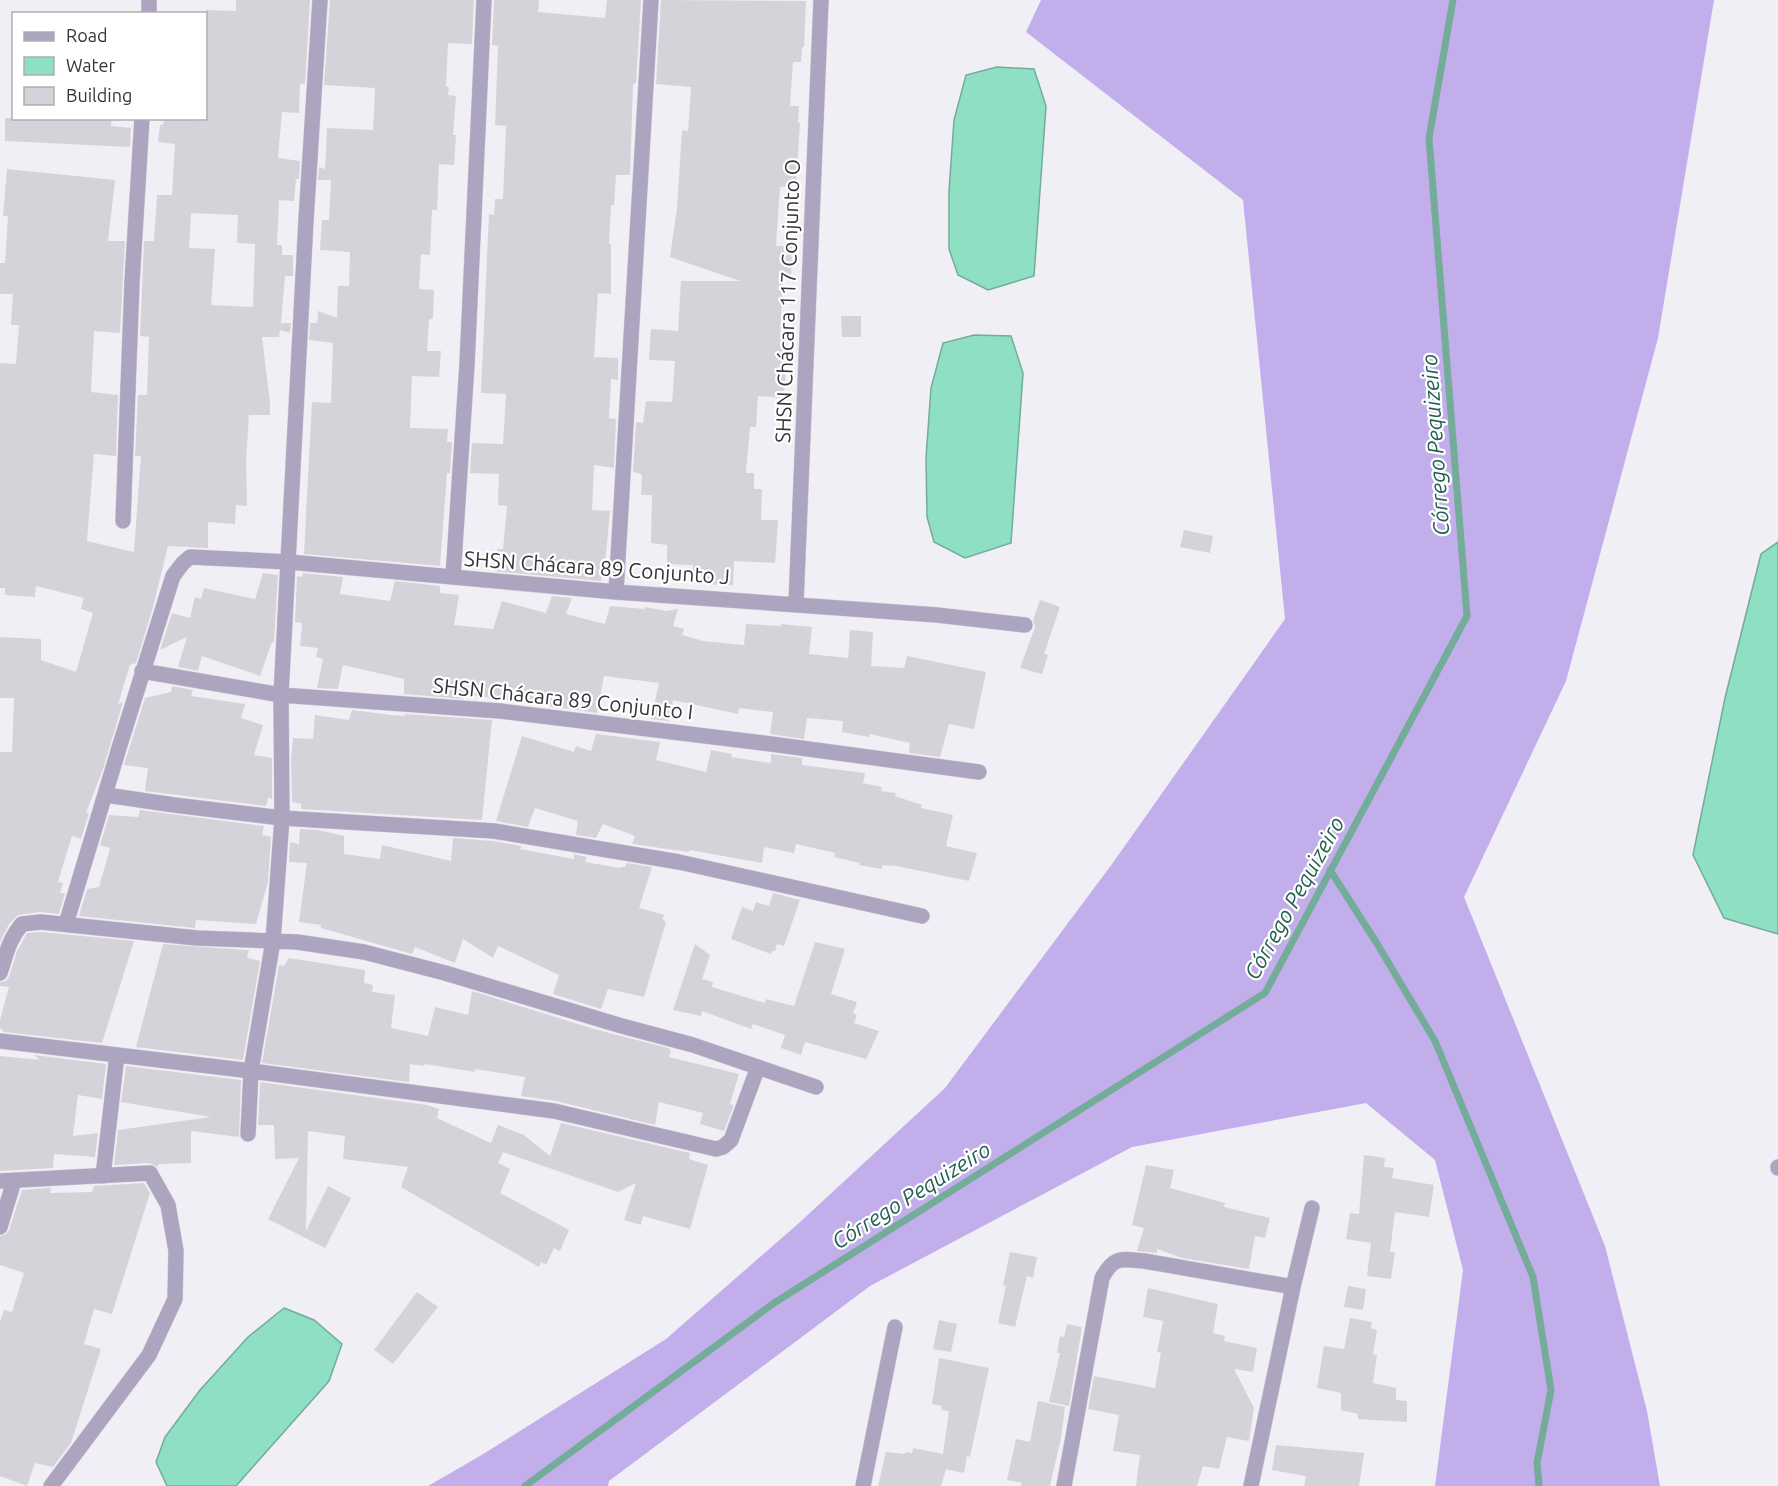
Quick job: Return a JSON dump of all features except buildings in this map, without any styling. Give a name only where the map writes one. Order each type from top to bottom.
[{"type":"street","points":[[248,1134],[251,1071],[273,941],[282,818],[281,695],[306,220],[321,0]]},
{"type":"street","points":[[453,578],[467,364],[484,0]]},
{"type":"street","points":[[616,592],[651,0]]},
{"type":"street","name":"SHSN Chácara 117 Conjunto O","points":[[796,603],[820,0]]},
{"type":"street","points":[[123,521],[132,282],[142,120]]},
{"type":"street","name":"SHSN Chácara 89 Conjunto J","points":[[142,671],[173,576],[190,557],[289,562],[616,592],[796,603],[1025,625]]},
{"type":"street","points":[[66,924],[142,671]]},
{"type":"street","name":"SHSN Chácara 89 Conjunto I","points":[[142,671],[281,695],[500,711],[978,772]]},
{"type":"street","points":[[106,795],[174,806],[282,818],[494,831],[679,862],[922,916]]},
{"type":"street","points":[[0,973],[10,941],[22,924],[41,922],[188,938],[297,942],[364,952],[422,967],[622,1026],[693,1044],[816,1087]]},
{"type":"street","points":[[0,1041],[554,1111],[717,1149],[731,1140],[758,1067]]},
{"type":"street","points":[[103,1176],[117,1055]]},
{"type":"street","points":[[0,1227],[7,1181],[150,1173],[168,1205],[176,1251],[175,1299],[149,1355],[51,1486]]},
{"type":"street","points":[[1251,1486],[1312,1208]]},
{"type":"street","points":[[1064,1486],[1102,1278],[1113,1262],[1119,1259],[1144,1261],[1293,1287]]},
{"type":"street","points":[[863,1486],[895,1327]]},
{"type":"shaded area","points":[[1041,0],[1714,0],[1658,338],[1566,681],[1464,897],[1605,1246],[1647,1411],[1660,1486],[1435,1486],[1463,1270],[1435,1160],[1366,1103],[1132,1147],[870,1286],[609,1481],[608,1486],[428,1486],[480,1456],[666,1339],[799,1223],[945,1088],[1112,864],[1285,619],[1243,200],[1026,32]]},
{"type":"water","points":[[997,67],[1034,69],[1046,106],[1034,276],[988,290],[958,275],[949,249],[949,191],[954,120],[966,75]]},
{"type":"water","points":[[974,335],[1011,336],[1023,373],[1011,543],[965,558],[934,542],[927,517],[926,458],[931,388],[943,343]]},
{"type":"water","points":[[1778,542],[1778,934],[1724,918],[1693,855],[1725,698],[1761,554]]},
{"type":"water","points":[[284,1308],[314,1320],[342,1344],[329,1381],[236,1486],[167,1486],[156,1462],[165,1437],[200,1390],[248,1337]]},
{"type":"waterway","name":"Córrego Pequizeiro","points":[[525,1486],[774,1303],[1265,993],[1467,616],[1429,138],[1453,0]]},
{"type":"waterway","points":[[1330,870],[1435,1041],[1533,1277],[1551,1390],[1537,1463],[1539,1486]]}]
